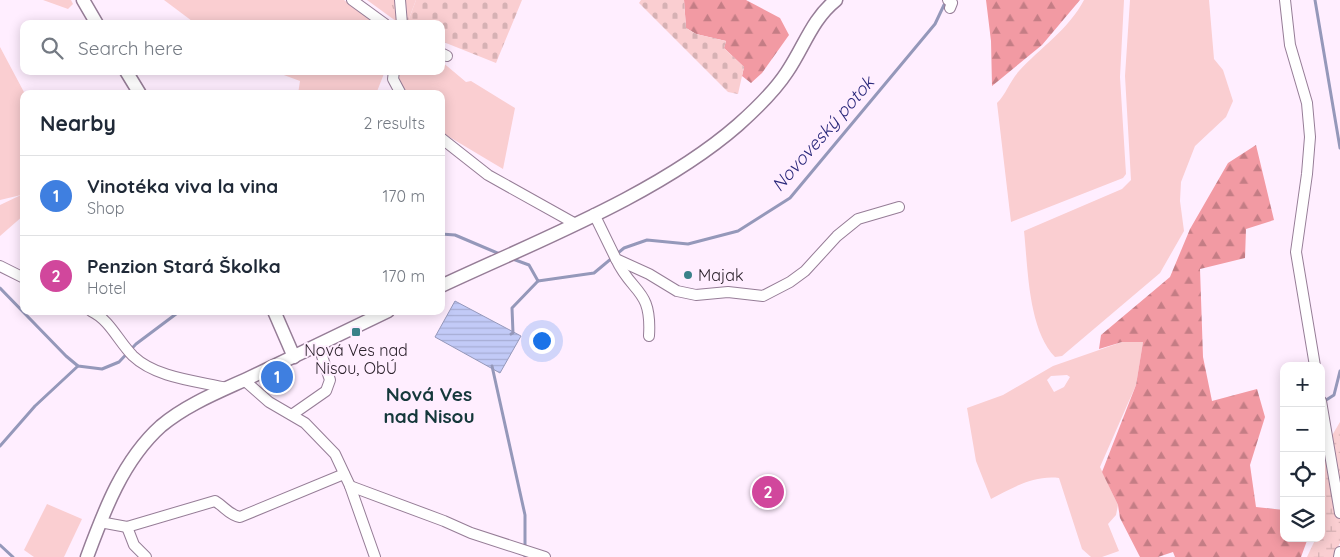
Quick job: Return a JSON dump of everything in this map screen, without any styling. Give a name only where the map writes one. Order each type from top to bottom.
[{"type":"street","points":[[83,0],[95,20]]},
{"type":"street","points":[[352,0],[380,20]]},
{"type":"street","points":[[400,0],[402,20]]},
{"type":"street","points":[[445,284],[594,214],[642,189],[697,155],[737,126],[765,100],[787,72],[812,26],[836,0]]},
{"type":"street","points":[[1285,0],[1290,46],[1307,103],[1310,137],[1296,252],[1314,362]]},
{"type":"street","points":[[128,75],[138,90]]},
{"type":"street","points":[[394,75],[393,79],[399,90]]},
{"type":"street","points":[[445,141],[488,175],[574,223]]},
{"type":"street","points":[[616,259],[684,293],[696,295],[728,292],[763,296],[790,282],[805,270],[837,236],[858,219],[899,207]]},
{"type":"street","points":[[594,214],[620,269],[637,287],[648,305],[649,336]]},
{"type":"street","points":[[0,266],[20,276]]},
{"type":"street","points":[[101,315],[129,352],[141,363],[166,374],[227,388]]},
{"type":"street","points":[[276,315],[294,357]]},
{"type":"street","points":[[87,557],[100,522],[126,470],[161,426],[182,411],[227,388],[380,315]]},
{"type":"street","points":[[293,414],[326,391],[330,380],[318,344]]},
{"type":"street","points":[[244,380],[270,402],[293,414],[321,437],[335,454],[350,486],[375,557]]},
{"type":"street","points":[[1322,407],[1340,513]]},
{"type":"street","points":[[100,522],[127,527],[215,501],[223,506],[230,515],[240,517],[344,474]]},
{"type":"street","points":[[350,486],[471,533],[545,557]]},
{"type":"street","points":[[127,527],[134,545],[146,557]]},
{"type":"street","points":[[1339,557],[1340,552]]},
{"type":"green space","points":[[43,0],[71,0],[73,4],[68,9]]},
{"type":"green space","points":[[164,0],[344,0],[370,20],[191,20]]},
{"type":"green space","points":[[367,0],[416,0],[408,20],[394,20]]},
{"type":"green space","points":[[416,0],[522,0],[496,63],[445,43],[445,20],[408,20]]},
{"type":"green space","points":[[641,0],[684,0],[686,28],[696,34],[726,41],[724,48],[744,67],[738,94],[728,92],[639,3]]},
{"type":"green space","points":[[684,0],[746,0],[780,18],[789,35],[762,73],[751,83],[742,76],[744,67],[724,48],[726,41],[696,34],[686,28]]},
{"type":"green space","points":[[986,0],[1080,0],[1042,45],[992,86],[991,41]]},
{"type":"green space","points":[[1084,0],[1124,0],[1120,77],[1126,174],[1123,178],[1011,222],[997,103],[1019,71],[1062,29]]},
{"type":"green space","points":[[1130,0],[1209,0],[1214,59],[1223,70],[1233,101],[1226,117],[1195,146],[1181,182],[1180,201],[1184,231],[1160,273],[1062,356],[1055,357],[1039,331],[1034,315],[1028,280],[1024,231],[1122,189],[1131,180],[1125,76]]},
{"type":"green space","points":[[0,47],[23,90],[20,90],[20,195],[0,200]]},
{"type":"green space","points":[[445,64],[466,82],[471,81],[515,108],[503,169],[445,134],[445,90],[406,90],[400,83],[398,75],[445,75]]},
{"type":"green space","points":[[284,75],[383,75],[378,90],[299,90],[300,81]]},
{"type":"green space","points":[[1256,145],[1274,220],[1246,229],[1245,258],[1200,269],[1203,357],[1212,401],[1257,389],[1265,417],[1250,465],[1256,507],[1280,510],[1280,542],[1307,542],[1301,557],[1175,557],[1173,552],[1158,557],[1140,557],[1120,518],[1118,505],[1102,472],[1136,385],[1143,342],[1122,342],[1099,349],[1101,335],[1170,277],[1190,229],[1228,163]]},
{"type":"green space","points":[[20,195],[20,218],[0,236],[0,205]]},
{"type":"green space","points":[[1122,342],[1143,342],[1136,385],[1100,467],[1118,505],[1116,515],[1108,524],[1119,551],[1102,557],[1091,557],[1082,549],[1059,478],[1032,480],[991,499],[976,461],[967,408],[1003,395],[1053,366]],"holes":[[[1067,375],[1070,377],[1064,387],[1054,392],[1047,380],[1051,376]]]},
{"type":"green space","points":[[1340,422],[1340,543],[1333,557],[1307,557],[1314,542],[1325,542],[1325,447]]},
{"type":"green space","points":[[47,504],[82,519],[64,557],[34,557],[24,550]]},
{"type":"water","points":[[455,301],[521,336],[500,373],[435,337]]},
{"type":"waterway","points":[[1315,0],[1340,148]]},
{"type":"waterway","name":"Novoveský potok","points":[[510,258],[529,265],[538,281],[594,273],[624,248],[647,240],[688,244],[738,231],[790,198],[935,24],[944,5],[948,2]]},
{"type":"waterway","name":"Novoveský potok","points":[[445,234],[455,235],[502,255]]},
{"type":"waterway","points":[[511,334],[513,333],[512,308],[538,281]]},
{"type":"waterway","name":"Novoveský potok","points":[[0,288],[20,309]]},
{"type":"waterway","name":"Novoveský potok","points":[[26,315],[78,366],[102,369],[119,362],[136,344],[175,315]]},
{"type":"waterway","points":[[0,446],[35,406],[78,366]]},
{"type":"waterway","points":[[492,366],[525,515],[525,557]]},
{"type":"waterway","points":[[1325,401],[1334,395],[1340,371]]},
{"type":"waterway","points":[[0,545],[13,557]]},
{"type":"place","name":"Majak","points":[[688,275]]},
{"type":"place","name":"Nová Ves nad Nisou, ObÚ","points":[[356,332]]},
{"type":"place","name":"Vinotéka viva la vina","points":[[277,377]]},
{"type":"place","name":"Penzion Stará Školka","points":[[768,492]]},
{"type":"district","name":"Nová Ves nad Nisou","points":[[429,405]]}]
